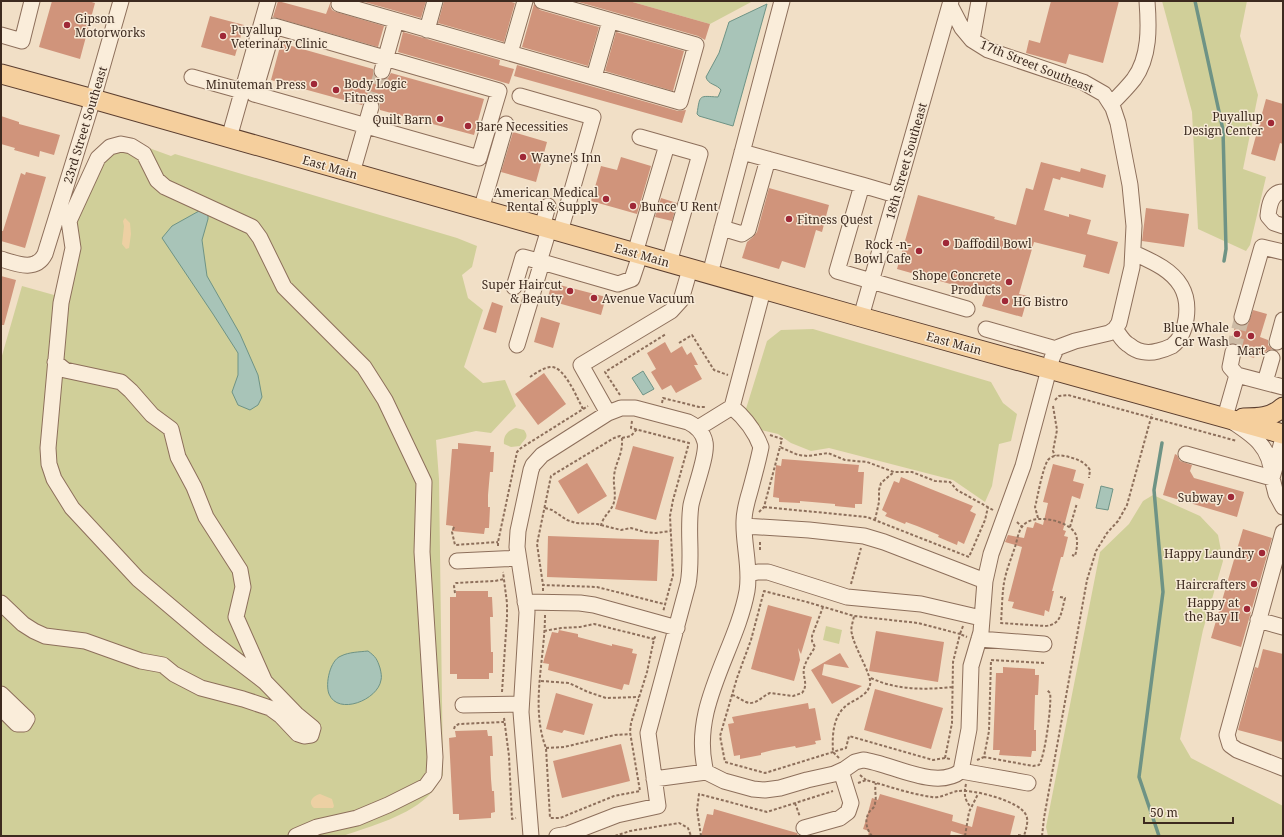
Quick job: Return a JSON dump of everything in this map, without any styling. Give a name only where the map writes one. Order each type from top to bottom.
[{"type":"main road","name":"East Main","points":[[1,74],[763,290],[1283,434]]},
{"type":"main road","points":[[1225,417],[1265,417],[1283,407]]},
{"type":"street","points":[[1,35],[22,41],[32,1]]},
{"type":"street","name":"23rd Street Southeast","points":[[1,259],[30,266],[41,260],[48,248],[121,1]]},
{"type":"street","points":[[229,138],[268,1]]},
{"type":"street","points":[[340,1],[339,4],[396,21],[680,102],[696,45],[542,1]]},
{"type":"street","points":[[427,30],[435,1]]},
{"type":"street","points":[[510,53],[525,1]]},
{"type":"street","points":[[710,274],[782,1]]},
{"type":"street","points":[[972,40],[979,1]]},
{"type":"street","points":[[1110,104],[1134,78],[1142,64],[1148,42],[1147,1]]},
{"type":"street","name":"17th Street Southeast","points":[[947,2],[962,28],[972,40],[988,50],[1083,82],[1104,94],[1113,108],[1118,123],[1130,185],[1134,226],[1134,253],[1132,267],[1118,326],[1115,329]]},
{"type":"street","name":"18th Street Southeast","points":[[861,317],[896,195],[947,2]]},
{"type":"street","points":[[594,77],[610,20]]},
{"type":"street","points":[[384,65],[396,21]]},
{"type":"street","points":[[274,26],[384,65],[499,91],[479,158],[366,126],[254,94],[274,26]]},
{"type":"street","points":[[192,77],[242,91]]},
{"type":"street","points":[[517,345],[550,229],[593,117],[520,96]]},
{"type":"street","points":[[352,173],[371,107]]},
{"type":"street","points":[[481,210],[506,124]]},
{"type":"street","points":[[640,137],[700,154],[669,263]]},
{"type":"street","points":[[1,603],[23,624],[34,632],[45,636],[85,641],[141,661],[163,665],[174,674],[201,688],[270,708],[281,716],[298,734],[304,736],[311,735],[313,728],[296,714],[265,682],[138,579],[72,508],[54,479],[49,464],[48,448],[61,303],[73,248],[69,221],[98,158],[110,147],[121,144],[131,146],[144,154],[157,180],[165,187],[252,227],[260,238],[284,287],[364,367],[385,400],[424,482],[422,552],[435,757],[434,775],[426,786],[388,805],[357,818],[317,827],[296,836]]},
{"type":"street","points":[[514,286],[523,257],[618,284],[632,279],[667,144]]},
{"type":"street","points":[[742,152],[896,195]]},
{"type":"street","points":[[722,228],[742,234],[748,230],[768,159]]},
{"type":"street","points":[[862,185],[837,271],[967,309]]},
{"type":"street","points":[[1283,192],[1277,192],[1274,195],[1268,216],[1274,222],[1283,226]]},
{"type":"street","points":[[548,206],[550,229]]},
{"type":"street","points":[[1242,317],[1262,246],[1283,252]]},
{"type":"street","points":[[986,329],[1056,349],[1073,342],[1109,333],[1115,329],[1128,345],[1140,352],[1153,353],[1171,346],[1178,340],[1183,330],[1187,313],[1186,296],[1181,285],[1172,274],[1156,263],[1134,253]]},
{"type":"street","points":[[608,413],[580,365],[671,311],[681,300],[690,269]]},
{"type":"street","points":[[698,428],[732,407],[763,290]]},
{"type":"street","points":[[962,771],[969,729],[971,666],[979,640],[981,626],[978,578],[991,554],[1023,466],[1049,369],[1056,349]]},
{"type":"street","points":[[1233,352],[1230,367],[1237,375],[1283,387]]},
{"type":"street","points":[[1265,382],[1272,358]]},
{"type":"street","points":[[56,362],[66,370],[121,382],[152,415],[171,429],[178,457],[194,487],[206,517],[240,570],[243,587],[236,617],[265,682]]},
{"type":"street","points":[[1237,375],[1225,417],[1253,435],[1261,444],[1272,467],[1272,478],[1276,494],[1283,507]]},
{"type":"street","points":[[531,836],[520,704],[526,621],[525,602],[517,547],[518,531],[528,478],[533,465],[542,455],[608,413],[628,407],[688,422],[698,428],[705,442],[705,448],[689,520],[690,573],[677,628],[648,733],[658,806],[617,815],[564,835]]},
{"type":"street","points":[[706,772],[702,747],[703,728],[717,676],[725,660],[740,619],[747,588],[748,574],[744,526],[745,511],[761,447],[756,435],[742,415],[732,407]]},
{"type":"street","points":[[1272,478],[1283,438]]},
{"type":"street","points":[[1186,454],[1272,478]]},
{"type":"street","points":[[744,526],[809,530],[864,536],[884,542],[978,578]]},
{"type":"street","points":[[1283,532],[1227,732],[1227,738],[1230,745],[1237,750],[1283,768]]},
{"type":"street","points":[[457,561],[518,558]]},
{"type":"street","points":[[748,574],[768,572],[847,597],[921,604],[981,618]]},
{"type":"street","points":[[525,602],[580,603],[594,605],[677,628]]},
{"type":"street","points":[[1258,620],[1283,627]]},
{"type":"street","points":[[979,640],[1044,644]]},
{"type":"street","points":[[1,694],[27,719],[24,724],[18,724],[1,708]]},
{"type":"street","points":[[463,705],[520,704]]},
{"type":"street","points":[[654,779],[706,772],[724,781],[753,789],[765,790],[780,788],[845,769],[859,761],[868,761],[930,778],[953,776],[962,771],[1028,783]]},
{"type":"street","points":[[804,828],[840,818],[848,812],[851,803],[845,769]]},
{"type":"path","points":[[638,429],[631,436],[622,438],[618,436],[614,438],[551,476],[537,544],[545,610],[538,708],[542,739],[546,748],[550,818],[560,818],[614,796],[640,791],[631,734],[631,723],[647,672],[654,639],[660,624],[664,604],[673,575],[670,516],[689,443],[638,429],[631,428],[633,415],[605,372],[666,334]]},
{"type":"path","points":[[679,343],[692,335],[714,370],[728,374],[726,381]]},
{"type":"path","points":[[530,377],[548,367],[556,367],[563,373],[583,409]]},
{"type":"path","points":[[1055,456],[1053,451],[1057,430],[1053,405],[1059,396],[1068,395],[1237,442]]},
{"type":"path","points":[[661,408],[663,398],[704,408],[709,405]]},
{"type":"path","points":[[1042,836],[1044,818],[1092,561],[1101,541],[1118,520],[1127,505],[1151,417]]},
{"type":"path","points":[[601,526],[602,521],[610,511],[615,498],[614,478],[622,450],[622,438]]},
{"type":"path","points":[[970,557],[867,517],[764,507],[780,447],[798,455],[808,456],[828,453],[845,460],[867,462],[894,472],[912,472],[935,481],[950,482],[963,493],[988,507],[985,520],[970,557],[978,578]]},
{"type":"path","points":[[1038,518],[1035,507],[1048,460],[1055,456],[1068,457],[1084,463],[1090,470],[1089,478]]},
{"type":"path","points":[[875,520],[881,483],[894,472]]},
{"type":"path","points":[[1070,527],[1076,503]]},
{"type":"path","points":[[545,508],[552,510],[567,520],[576,523],[621,530],[631,528],[656,533],[671,531]]},
{"type":"path","points":[[844,614],[847,597],[858,563],[867,517]]},
{"type":"path","points":[[1060,597],[1065,598],[1060,616],[1056,624],[1052,626],[1001,622],[1004,582],[1019,535],[1025,524],[1038,518],[1057,522],[1070,527],[1076,534],[1077,542],[1075,556],[1072,555]]},
{"type":"path","points":[[454,527],[452,532],[455,544],[498,542]]},
{"type":"path","points":[[455,593],[454,586],[456,583],[495,581],[504,579]]},
{"type":"path","points":[[543,584],[597,587],[664,604]]},
{"type":"path","points":[[960,634],[918,623],[844,614],[764,591],[751,640],[732,694],[720,736],[725,762],[765,773],[846,748],[849,736],[933,760],[945,758],[952,723],[952,662],[966,615]]},
{"type":"path","points":[[732,694],[751,703],[770,692],[793,696],[802,693],[806,686],[804,669],[808,658],[815,647],[812,641],[812,636],[823,607]]},
{"type":"path","points":[[854,616],[851,632],[871,678],[870,685],[860,698],[849,703],[842,710],[836,720],[833,732],[832,752],[845,769],[866,780]]},
{"type":"path","points":[[544,631],[594,624],[654,639]]},
{"type":"path","points":[[1044,663],[991,660],[989,731],[984,757],[1033,766],[1039,765],[1042,760],[1045,746],[1051,702],[1050,693],[1047,690]]},
{"type":"path","points":[[871,678],[887,685],[916,689],[926,690],[952,687]]},
{"type":"path","points":[[541,681],[569,684],[606,698],[639,697]]},
{"type":"path","points":[[454,729],[455,726],[459,724],[504,722]]},
{"type":"path","points":[[546,748],[564,747],[615,735],[631,734]]},
{"type":"path","points":[[872,836],[867,828],[867,819],[876,802],[876,783]]},
{"type":"path","points":[[965,836],[969,812],[978,794]]},
{"type":"path","points":[[615,836],[630,831],[675,823],[686,826],[691,836]]},
{"type":"path","points":[[1018,835],[1023,836]]},
{"type":"shaded area","points":[[629,1],[753,1],[710,24]]},
{"type":"shaded area","points":[[1162,1],[1247,1],[1240,36],[1258,95],[1243,169],[1266,177],[1250,245],[1246,251],[1198,229],[1192,112]]},
{"type":"shaded area","points":[[767,4],[733,126],[699,116],[697,114],[700,100],[707,96],[718,97],[721,90],[709,82],[706,77],[719,53],[729,22]]},
{"type":"shaded area","points":[[138,144],[171,156],[175,154],[457,238],[477,246],[472,267],[462,275],[468,298],[483,310],[464,367],[483,383],[505,380],[516,406],[491,433],[476,431],[436,440],[439,479],[443,775],[431,793],[412,808],[378,824],[343,836],[1,836],[1,359],[22,286],[54,295],[64,277],[67,219],[98,155]]},
{"type":"shaded area","points":[[199,211],[208,212],[208,219],[202,240],[207,276],[240,334],[258,375],[262,397],[258,405],[250,410],[238,405],[232,392],[238,375],[238,353],[162,238],[172,226]]},
{"type":"shaded area","points":[[813,329],[991,382],[1003,403],[1017,414],[1011,441],[999,444],[992,486],[985,502],[953,480],[829,448],[811,451],[791,443],[778,434],[757,429],[745,412],[767,341],[781,330]]},
{"type":"shaded area","points":[[643,371],[654,389],[643,395],[632,378]]},
{"type":"shaded area","points":[[516,428],[524,430],[526,433],[525,440],[520,446],[511,447],[504,444],[504,438],[507,434]]},
{"type":"shaded area","points":[[1101,486],[1113,489],[1108,510],[1096,508]]},
{"type":"shaded area","points":[[1153,495],[1200,516],[1218,535],[1223,561],[1203,630],[1180,739],[1191,758],[1283,806],[1283,836],[1048,836],[1046,827],[1100,552],[1129,524],[1143,501]]},
{"type":"shaded area","points":[[826,626],[842,630],[839,644],[823,640]]},
{"type":"shaded area","points":[[368,651],[376,658],[380,668],[381,679],[378,687],[373,694],[357,703],[349,705],[340,704],[334,701],[329,694],[328,679],[334,662],[337,658],[344,655],[354,652]]},
{"type":"sand","points":[[125,218],[130,223],[131,234],[129,248],[126,249],[122,244],[124,226],[123,221]]},
{"type":"sand","points":[[320,794],[332,799],[334,806],[333,808],[314,808],[312,806],[311,801],[315,796]]},
{"type":"building","name":"Gipson Motorworks","points":[[52,1],[88,1],[95,3],[80,59],[39,47]]},
{"type":"building","points":[[278,1],[326,14],[331,1],[330,6],[332,10],[336,12],[384,26],[378,47],[273,17]]},
{"type":"building","points":[[361,1],[426,1],[421,18]]},
{"type":"building","points":[[444,1],[508,1],[515,3],[504,42],[438,23]]},
{"type":"building","points":[[575,1],[629,1],[710,24],[705,40],[698,36]]},
{"type":"building","points":[[1051,1],[1119,1],[1103,63],[1069,54],[1066,64],[1026,53],[1029,40],[1040,43]]},
{"type":"building","points":[[534,4],[540,10],[599,27],[588,66],[522,47]]},
{"type":"building","name":"Puyallup Veterinary Clinic","points":[[210,16],[244,25],[235,56],[201,47]]},
{"type":"building","points":[[403,32],[500,60],[499,65],[514,69],[509,84],[398,52]]},
{"type":"building","points":[[616,32],[684,51],[673,91],[605,71]]},
{"type":"building","points":[[281,43],[373,69],[375,77],[380,80],[388,78],[391,73],[484,99],[474,135],[380,110],[378,101],[373,98],[365,100],[362,105],[271,80]]},
{"type":"building","points":[[517,65],[678,111],[686,110],[682,123],[514,76]]},
{"type":"building","name":"Puyallup Design Center","points":[[1266,99],[1283,104],[1283,144],[1280,143],[1275,161],[1251,154]]},
{"type":"building","points":[[1,116],[19,122],[19,124],[60,135],[54,155],[40,151],[39,157],[14,150],[15,148],[1,144]]},
{"type":"building","name":"Wayne's Inn","points":[[513,132],[547,142],[536,182],[501,172]]},
{"type":"building","points":[[621,157],[651,166],[637,214],[591,201],[601,166],[617,170]]},
{"type":"building","points":[[1041,162],[1080,172],[1081,168],[1106,175],[1103,188],[1061,177],[1060,180],[1053,178],[1044,210],[1069,217],[1069,214],[1091,220],[1087,234],[1118,242],[1109,274],[1083,267],[1086,255],[1034,242],[1019,294],[1028,296],[1022,317],[982,306],[986,294],[897,269],[918,195],[995,217],[994,219],[1016,225],[1026,188],[1033,190]]},
{"type":"building","points":[[26,172],[46,177],[25,248],[1,241],[1,231],[3,231],[21,173],[25,175]]},
{"type":"building","name":"Fitness Quest","points":[[769,188],[829,205],[822,232],[816,230],[805,268],[782,261],[779,269],[742,258],[747,242],[757,232]]},
{"type":"building","points":[[661,198],[677,203],[672,221],[655,217]]},
{"type":"building","points":[[1146,208],[1189,214],[1184,247],[1142,241]]},
{"type":"building","points":[[1,276],[16,280],[4,325],[1,325]]},
{"type":"building","points":[[552,283],[606,297],[601,315],[547,300]]},
{"type":"building","points":[[492,302],[503,306],[496,333],[483,329]]},
{"type":"building","name":"Mart","points":[[1253,310],[1267,314],[1260,337],[1268,340],[1268,345],[1272,349],[1266,351],[1263,355],[1256,353],[1254,358],[1242,354],[1242,350],[1235,343],[1230,344],[1236,323],[1239,326],[1248,324]]},
{"type":"building","points":[[541,317],[560,323],[553,348],[534,342]]},
{"type":"building","points":[[665,342],[671,353],[682,346],[687,355],[691,352],[698,365],[694,365],[702,379],[676,393],[671,385],[662,390],[651,372],[656,369],[647,353]]},
{"type":"building","points":[[544,373],[566,404],[538,425],[515,394]]},
{"type":"building","points":[[458,443],[491,446],[490,452],[494,452],[493,472],[490,472],[488,495],[488,507],[490,507],[489,528],[485,528],[484,534],[452,531],[453,526],[446,525],[452,449],[458,449]]},
{"type":"building","points":[[633,446],[674,457],[656,520],[615,509]]},
{"type":"building","points":[[1175,454],[1180,461],[1192,465],[1190,471],[1194,478],[1244,492],[1237,517],[1163,495]]},
{"type":"building","points":[[782,459],[859,465],[858,472],[864,472],[862,504],[855,504],[855,508],[835,506],[835,504],[800,501],[800,503],[779,502],[779,498],[773,497],[776,465],[781,466]]},
{"type":"building","points":[[587,463],[607,496],[578,514],[558,481]]},
{"type":"building","points":[[1053,464],[1076,470],[1073,481],[1084,484],[1080,499],[1072,496],[1063,530],[1066,531],[1064,536],[1068,537],[1052,591],[1054,591],[1049,612],[1045,610],[1044,616],[1012,608],[1014,602],[1008,601],[1022,547],[1005,542],[1008,535],[1024,538],[1027,527],[1033,528],[1035,522],[1043,525],[1048,503],[1043,502]]},
{"type":"building","points":[[901,477],[973,506],[970,511],[976,514],[964,544],[958,541],[957,545],[938,537],[939,535],[917,526],[906,522],[905,524],[885,516],[887,513],[882,510],[894,481],[899,483]]},
{"type":"building","points":[[1243,529],[1272,538],[1241,647],[1211,638]]},
{"type":"building","points":[[548,536],[659,540],[657,581],[547,577]]},
{"type":"building","points":[[456,591],[488,591],[488,597],[492,597],[493,617],[490,617],[493,673],[489,673],[489,679],[457,679],[457,674],[450,674],[450,597],[456,597]]},
{"type":"building","points":[[768,605],[812,617],[801,654],[798,648],[800,660],[794,681],[751,669]]},
{"type":"building","points":[[559,630],[578,634],[578,637],[612,646],[612,644],[633,649],[632,653],[637,654],[629,685],[624,684],[622,690],[548,670],[549,664],[543,663],[552,632],[558,633]]},
{"type":"building","points":[[876,631],[944,642],[938,682],[869,671]]},
{"type":"building","points":[[1263,649],[1283,654],[1283,742],[1238,730],[1255,667],[1258,668]]},
{"type":"building","points":[[840,653],[849,668],[824,664],[822,675],[862,686],[832,704],[811,670]]},
{"type":"building","points":[[1003,667],[1035,669],[1035,675],[1039,675],[1038,695],[1035,695],[1034,730],[1036,730],[1036,751],[1032,751],[1031,757],[999,755],[1000,750],[993,750],[996,673],[1003,673]]},
{"type":"building","points":[[875,689],[943,708],[931,749],[864,730]]},
{"type":"building","points":[[556,693],[593,704],[584,735],[564,730],[562,733],[546,729]]},
{"type":"building","points":[[808,703],[809,709],[815,708],[821,740],[815,741],[816,744],[773,750],[761,753],[761,755],[740,759],[740,755],[734,756],[728,724],[734,723],[732,717]]},
{"type":"building","points":[[487,730],[488,736],[492,736],[493,756],[490,756],[495,812],[491,813],[491,818],[459,820],[459,814],[453,814],[449,738],[456,737],[455,731]]},
{"type":"building","points":[[621,744],[630,781],[562,798],[553,761]]},
{"type":"building","points":[[880,794],[953,815],[952,821],[972,827],[977,806],[1015,816],[1010,836],[967,836],[951,831],[950,836],[868,836],[869,831],[863,829],[872,798],[878,800]]},
{"type":"building","points":[[714,809],[797,833],[798,836],[701,836],[707,814],[713,815]]},
{"type":"waterway","points":[[1195,1],[1223,130],[1226,249],[1224,261]]},
{"type":"waterway","points":[[1159,836],[1139,777],[1163,592],[1154,490],[1162,443]]},
{"type":"tunnel","points":[[371,107],[382,71]]},
{"type":"tunnel","points":[[1233,352],[1242,317]]},
{"type":"place","name":"Gipson Motorworks","points":[[67,25]]},
{"type":"place","name":"Puyallup Veterinary Clinic","points":[[223,36]]},
{"type":"place","name":"Minuteman Press","points":[[314,84]]},
{"type":"place","name":"Body Logic Fitness","points":[[336,90]]},
{"type":"place","name":"Quilt Barn","points":[[440,119]]},
{"type":"place","name":"Puyallup Design Center","points":[[1271,123]]},
{"type":"place","name":"Bare Necessities","points":[[468,126]]},
{"type":"place","name":"Wayne's Inn","points":[[523,157]]},
{"type":"place","name":"American Medical Rental & Supply","points":[[606,199]]},
{"type":"place","name":"Bunce U Rent","points":[[633,206]]},
{"type":"place","name":"Fitness Quest","points":[[789,219]]},
{"type":"place","name":"Daffodil Bowl","points":[[946,243]]},
{"type":"place","name":"Rock -n- Bowl Cafe","points":[[919,251]]},
{"type":"place","name":"Shope Concrete Products","points":[[1009,282]]},
{"type":"place","name":"Super Haircut & Beauty","points":[[570,291]]},
{"type":"place","name":"Avenue Vacuum","points":[[594,298]]},
{"type":"place","name":"HG Bistro","points":[[1005,301]]},
{"type":"place","name":"Blue Whale Car Wash","points":[[1237,334]]},
{"type":"place","name":"Mart","points":[[1251,336]]},
{"type":"place","name":"Subway","points":[[1231,497]]},
{"type":"place","name":"Happy Laundry","points":[[1262,553]]},
{"type":"place","name":"Haircrafters","points":[[1254,584]]},
{"type":"place","name":"Happy at the Bay II","points":[[1247,609]]}]
